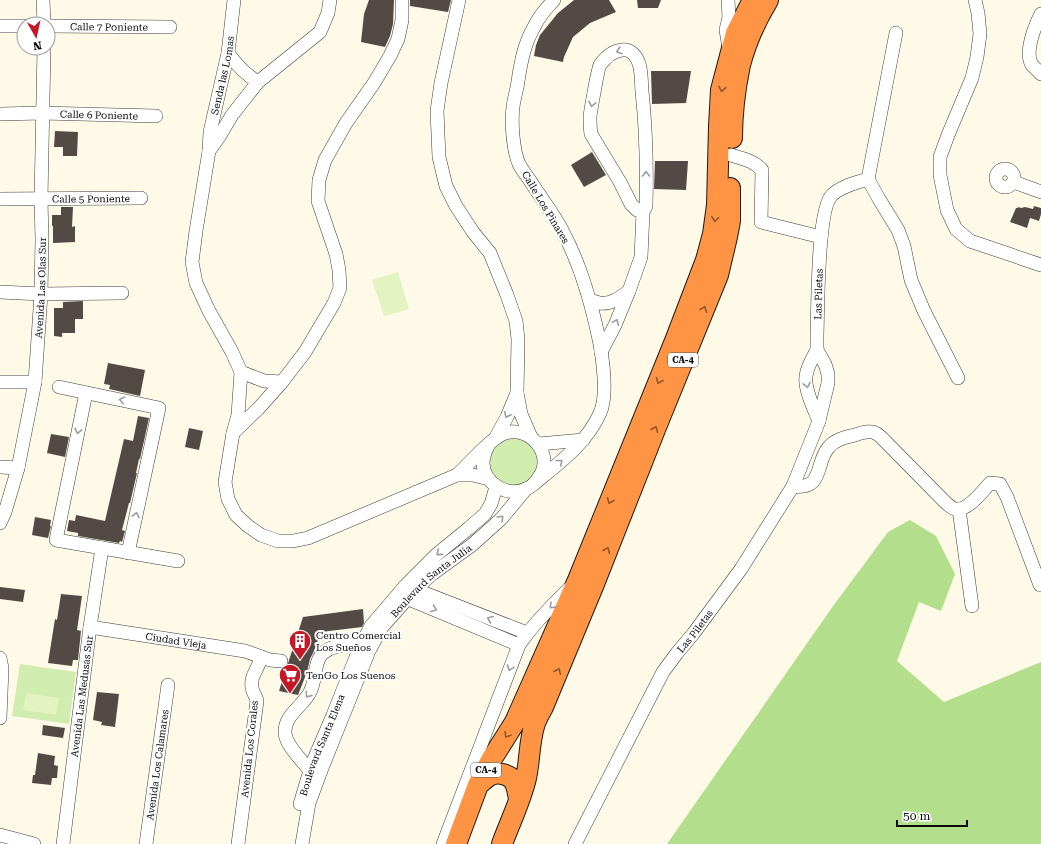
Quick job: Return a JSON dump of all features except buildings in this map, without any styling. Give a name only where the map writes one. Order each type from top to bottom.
[{"type":"highway","name":"CA-4","points":[[459,836],[478,785],[491,760],[515,722],[578,580],[678,334],[706,260],[713,234],[717,205],[721,90],[736,33],[753,0]]},
{"type":"highway","name":"CA-4","points":[[502,844],[526,778],[535,723],[594,584],[718,275],[730,221],[732,129],[740,64],[755,25],[768,0]]},
{"type":"highway","points":[[478,785],[489,776],[499,774],[507,775],[515,782],[519,799]]},
{"type":"highway","points":[[459,836],[460,798]]},
{"type":"street","points":[[44,0],[44,16]]},
{"type":"street","name":"Senda las Lomas","points":[[234,0],[228,53],[210,132],[209,151],[192,262],[196,283],[241,372]]},
{"type":"street","points":[[209,151],[232,115],[258,82],[320,32],[328,13],[330,0]]},
{"type":"street","points":[[233,433],[258,409],[282,382],[305,352],[334,303],[340,288],[336,254],[318,201],[319,180],[325,160],[346,124],[374,83],[398,39],[402,20],[402,0]]},
{"type":"street","points":[[457,475],[474,475],[493,483],[506,491],[516,492],[531,486],[541,474],[544,464],[543,454],[521,414],[517,393],[518,339],[516,322],[507,295],[490,253],[473,232],[456,206],[446,186],[439,157],[437,111],[441,82],[458,0]]},
{"type":"street","points":[[728,0],[729,17],[726,30],[730,55]]},
{"type":"street","points":[[975,0],[980,34],[978,57],[972,78],[940,157],[940,175],[947,210],[956,229],[970,241],[1041,265]]},
{"type":"street","name":"Calle Los Pinares","points":[[531,486],[566,457],[583,440],[601,411],[604,397],[603,361],[590,300],[574,256],[562,230],[519,164],[514,145],[512,124],[513,107],[523,51],[532,30],[542,13],[553,1]]},
{"type":"street","points":[[1041,14],[1034,28],[1030,58],[1032,64],[1041,74]]},
{"type":"street","points":[[0,26],[16,26]]},
{"type":"street","name":"Calle 7 Poniente","points":[[56,26],[170,27]]},
{"type":"street","points":[[896,33],[868,179],[898,230],[904,246],[911,280],[924,311],[958,378]]},
{"type":"street","points":[[601,352],[615,325],[641,257],[643,212],[646,206],[645,114],[641,80],[638,61],[630,50],[624,49],[617,50],[608,56],[599,66],[590,114],[591,134],[620,182],[631,204],[637,210],[643,212]]},
{"type":"street","points":[[228,53],[236,64],[251,78],[258,82]]},
{"type":"street","name":"Avenida Las Olas Sur","points":[[0,523],[5,512],[18,468],[35,382],[41,294],[42,240],[40,199],[44,56]]},
{"type":"street","name":"Calle 6 Poniente","points":[[0,114],[42,112],[156,116]]},
{"type":"street","points":[[731,155],[748,160],[762,170],[761,222],[821,237]]},
{"type":"street","name":"Las Piletas","points":[[575,844],[663,672],[698,628],[741,569],[793,486],[818,421],[828,383],[828,374],[817,350],[821,237],[825,210],[831,196],[840,189],[868,179]]},
{"type":"street","points":[[1014,182],[1041,192]]},
{"type":"street","name":"Calle 5 Poniente","points":[[0,199],[141,198]]},
{"type":"street","points":[[590,300],[599,303],[610,302],[619,299],[629,291]]},
{"type":"street","points":[[0,292],[41,294],[122,293]]},
{"type":"street","name":"Las Piletas","points":[[817,350],[808,366],[806,378],[807,388],[818,421]]},
{"type":"street","points":[[282,382],[264,381],[241,372],[238,415],[233,433],[225,482],[228,499],[236,515],[262,536],[278,541],[293,541],[308,538],[457,475],[492,440],[504,433],[523,433],[535,441],[583,440]]},
{"type":"street","points":[[0,382],[35,382]]},
{"type":"street","points":[[59,387],[159,408],[128,553]]},
{"type":"street","points":[[86,393],[56,540],[178,561]]},
{"type":"street","points":[[493,483],[485,471],[483,462],[485,452],[507,417],[517,393]]},
{"type":"street","points":[[793,486],[807,486],[813,481],[819,472],[828,448],[840,439],[862,433],[873,432],[881,437],[944,501],[954,509],[964,508],[970,504],[990,484],[1000,484],[1007,497],[1040,585]]},
{"type":"street","points":[[0,467],[18,468]]},
{"type":"street","name":"Boulevard Santa Elena","points":[[294,844],[301,800],[310,772],[364,649],[371,626],[407,592],[436,555],[486,514],[491,504],[493,483]]},
{"type":"street","name":"Boulevard Santa Julia","points":[[407,592],[472,545],[501,519],[531,486]]},
{"type":"street","points":[[959,509],[972,606]]},
{"type":"street","name":"Avenida Las Medusas Sur","points":[[63,844],[90,627],[102,548]]},
{"type":"street","points":[[443,844],[519,645],[548,609],[578,580]]},
{"type":"street","points":[[407,592],[430,595],[527,634]]},
{"type":"street","points":[[407,592],[519,645]]},
{"type":"street","name":"Ciudad Vieja","points":[[90,627],[245,651],[270,660],[281,661]]},
{"type":"street","points":[[302,844],[309,803],[364,649],[352,645],[341,645],[322,653],[316,668],[311,691],[307,698],[292,713],[288,720],[285,733],[288,743],[310,772]]},
{"type":"street","name":"Avenida Los Corales","points":[[238,844],[257,701],[252,691],[252,678],[261,657]]},
{"type":"street","points":[[0,658],[2,668],[0,718]]},
{"type":"street","name":"Avenida Los Calamares","points":[[146,844],[168,685]]},
{"type":"street","points":[[0,835],[34,844]]},
{"type":"green space","points":[[398,272],[409,309],[384,316],[372,280]]},
{"type":"green space","points":[[515,436],[535,447],[539,463],[532,479],[518,487],[501,484],[490,473],[488,457],[494,444]]},
{"type":"green space","points":[[910,520],[936,536],[955,574],[941,611],[919,602],[897,661],[944,702],[1041,662],[1041,844],[667,844],[833,606],[888,532]]},
{"type":"green space","points":[[20,664],[76,672],[69,724],[12,716]]},
{"type":"green space","points":[[26,693],[59,698],[56,715],[23,710]]},
{"type":"place","name":"Centro Comercial Los Sueños","points":[[300,660]]},
{"type":"place","name":"TenGo Los Suenos","points":[[290,694]]}]
